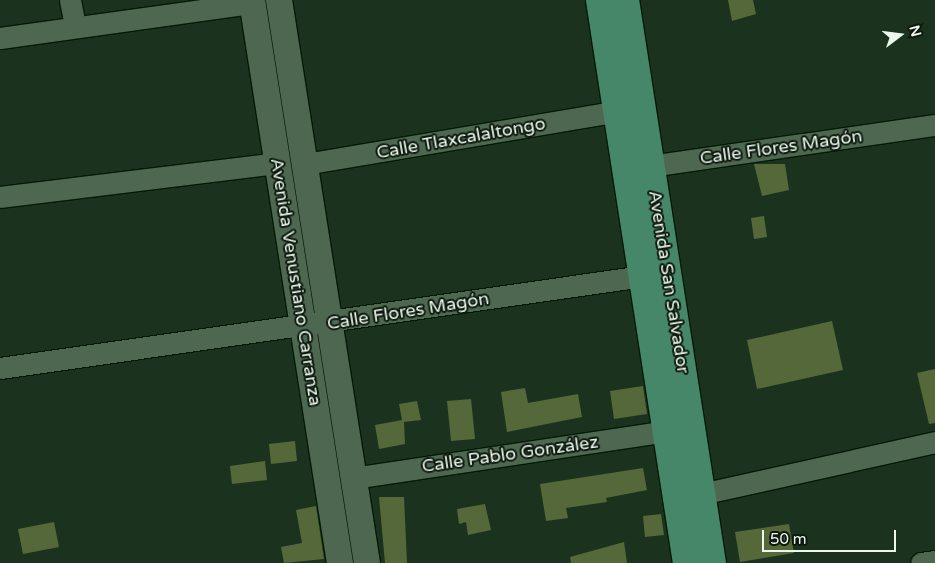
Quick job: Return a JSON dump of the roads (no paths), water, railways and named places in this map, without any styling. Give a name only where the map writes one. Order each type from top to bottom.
[{"type":"main road","name":"Avenida San Salvador","points":[[600,0],[617,111],[638,167]]},
{"type":"main road","name":"Avenida San Salvador","points":[[625,0],[638,167],[655,274],[702,494],[712,563]]},
{"type":"main road","name":"Avenida San Salvador","points":[[655,274],[667,431],[687,563]]},
{"type":"street","points":[[70,0],[75,26]]},
{"type":"street","name":"Avenida Venustiano Carranza","points":[[280,0],[367,563]]},
{"type":"street","points":[[0,38],[253,2]]},
{"type":"street","name":"Avenida Venustiano Carranza","points":[[253,2],[340,563]]},
{"type":"street","name":"Calle Tlaxcalaltongo","points":[[305,164],[617,111]]},
{"type":"street","name":"Calle Flores Magón","points":[[638,167],[935,125]]},
{"type":"street","points":[[0,197],[278,163]]},
{"type":"street","name":"Calle Flores Magón","points":[[0,368],[303,327],[655,274]]},
{"type":"street","name":"Calle Pablo González","points":[[353,478],[667,431]]},
{"type":"street","points":[[702,494],[935,442]]},
{"type":"street","points":[[921,563],[935,561]]}]
